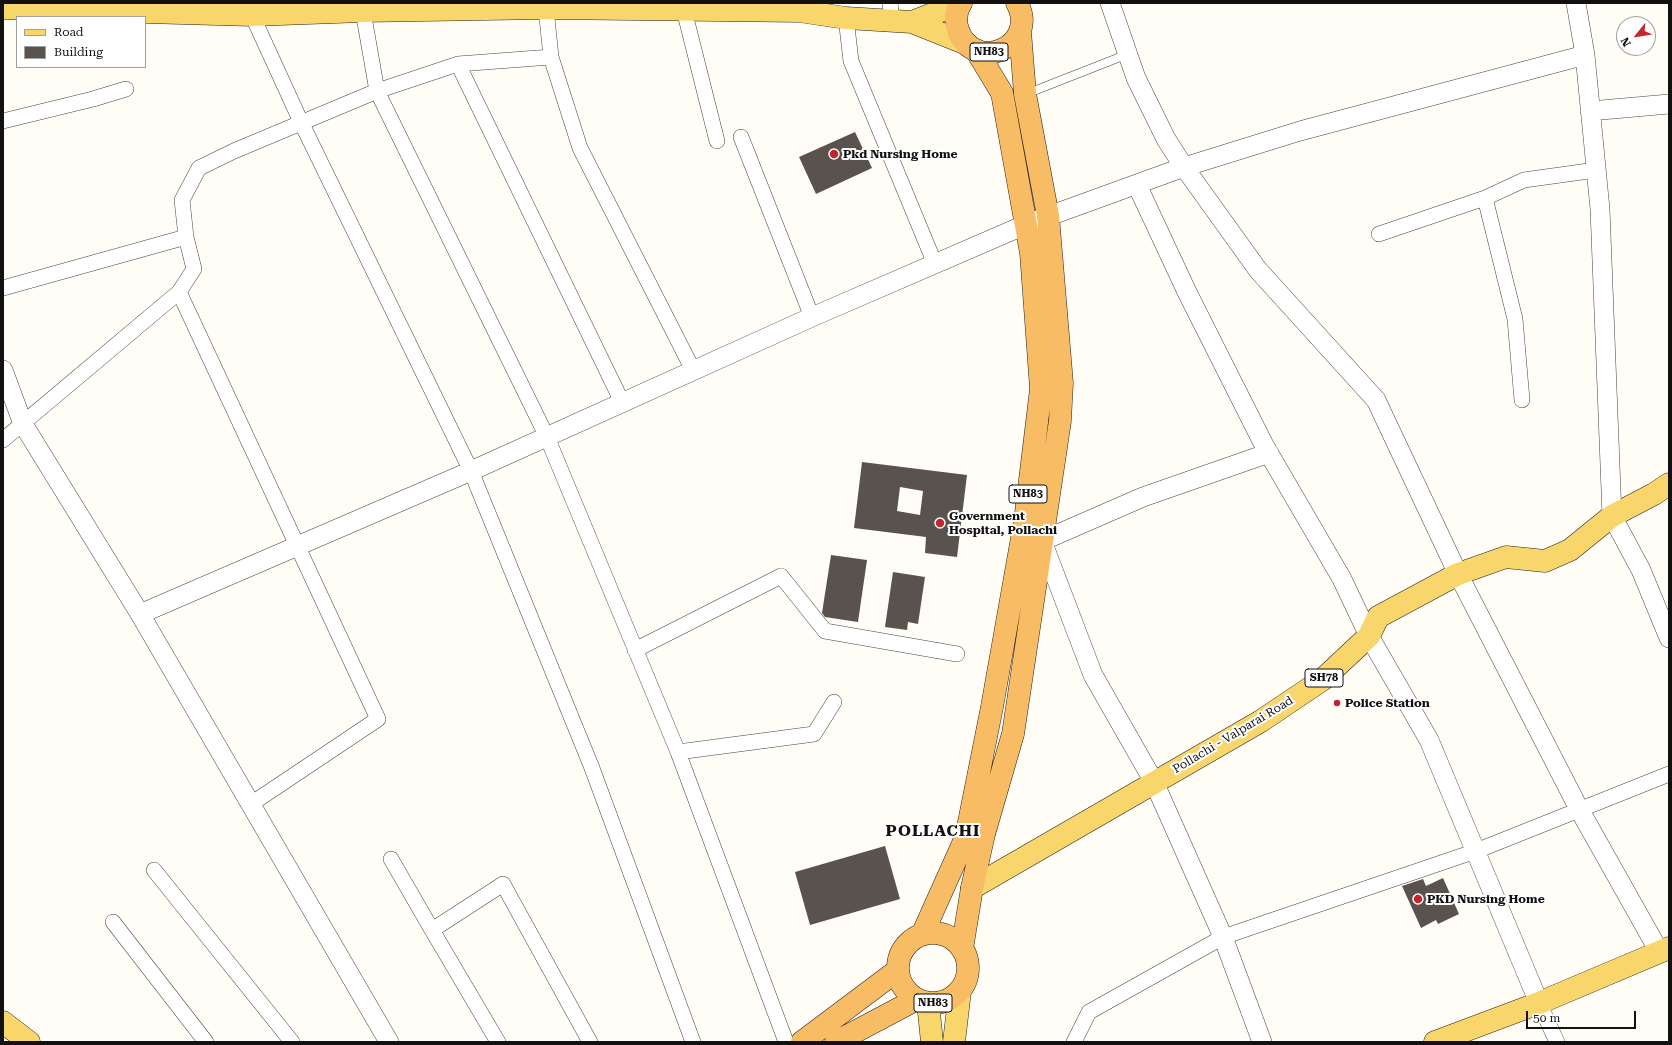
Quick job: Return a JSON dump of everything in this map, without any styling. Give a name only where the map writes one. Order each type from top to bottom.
[{"type":"highway","name":"NH83","points":[[922,935],[966,837],[992,707],[1025,521],[1041,389],[1031,253],[1027,224],[1002,93],[971,47],[960,36],[956,15],[961,3]]},
{"type":"highway","name":"NH83","points":[[898,970],[901,981],[908,992],[922,1001],[940,1003],[951,998],[960,991],[966,981],[968,970],[962,948],[972,888],[984,834],[1013,734],[1060,421],[1062,383],[1048,216],[1025,94],[1020,31],[1022,20],[1021,9],[1017,3]]},
{"type":"highway","name":"NH83","points":[[971,47],[986,53],[997,52],[1006,48],[1015,41],[1020,31]]},
{"type":"highway","points":[[802,1042],[898,970],[900,958],[904,948],[912,940],[922,935],[933,933],[944,935],[954,940],[962,948]]},
{"type":"highway","name":"NH83","points":[[836,1042],[922,1001]]},
{"type":"main road","points":[[3,8],[252,15],[334,7],[363,11],[662,6],[684,10],[799,11],[846,18],[898,15],[961,3]]},
{"type":"main road","points":[[898,15],[971,47]]},
{"type":"main road","name":"Pollachi - Valparai Road","points":[[972,888],[1261,721],[1316,684],[1369,636],[1378,617],[1458,574],[1506,557],[1545,561],[1570,550],[1612,516],[1654,494],[1669,484]]},
{"type":"main road","points":[[1435,1042],[1539,1004],[1664,950]]},
{"type":"main road","points":[[954,1042],[960,991]]},
{"type":"main road","points":[[922,1001],[932,1042]]},
{"type":"main road","points":[[3,1022],[29,1042]]},
{"type":"street","points":[[1110,3],[1136,78],[1166,139],[1184,167],[1258,270],[1376,400],[1458,574],[1579,809],[1664,950]]},
{"type":"street","points":[[1576,3],[1585,55],[1600,209],[1612,516],[1641,570],[1669,638]]},
{"type":"street","points":[[555,7],[551,57],[580,148],[693,370]]},
{"type":"street","points":[[684,10],[717,141]]},
{"type":"street","points":[[363,11],[377,91],[547,437],[678,752],[786,1042]]},
{"type":"street","points":[[252,15],[302,122],[471,471],[592,768],[693,1042]]},
{"type":"street","points":[[846,18],[851,61],[934,264]]},
{"type":"street","points":[[140,614],[471,471],[812,317],[1027,224],[1137,186],[1184,167],[1300,131],[1585,55]]},
{"type":"street","points":[[3,440],[179,292],[194,269],[186,237],[182,200],[199,168],[302,122],[377,91],[458,64],[551,57]]},
{"type":"street","points":[[458,64],[622,402]]},
{"type":"street","points":[[3,121],[93,99],[126,88]]},
{"type":"street","points":[[1590,111],[1669,104]]},
{"type":"street","points":[[741,137],[812,317]]},
{"type":"street","points":[[1379,234],[1485,198],[1524,180],[1596,170]]},
{"type":"street","points":[[1137,186],[1187,292],[1269,453],[1342,579],[1369,636],[1429,740],[1539,1004],[1557,1042]]},
{"type":"street","points":[[1485,198],[1516,319],[1522,400]]},
{"type":"street","points":[[3,288],[186,237]]},
{"type":"street","points":[[179,292],[378,720],[251,804]]},
{"type":"street","points":[[3,370],[23,424],[140,614],[389,1042]]},
{"type":"street","points":[[1262,1042],[1222,937],[1154,782],[1093,675],[1042,541],[1143,497],[1269,453]]},
{"type":"street","points":[[635,650],[781,576],[825,631],[957,654]]},
{"type":"street","points":[[678,752],[814,734],[834,702]]},
{"type":"street","points":[[1074,1042],[1089,1012],[1222,937],[1476,852],[1579,809],[1669,774]]},
{"type":"street","points":[[391,859],[498,1042]]},
{"type":"street","points":[[154,870],[292,1042]]},
{"type":"street","points":[[432,930],[503,884],[590,1042]]},
{"type":"street","points":[[113,922],[206,1042]]},
{"type":"lane","points":[[1025,94],[1128,54]]},
{"type":"building","points":[[855,132],[872,168],[816,194],[799,157]]},
{"type":"building","points":[[862,462],[967,475],[957,557],[925,553],[926,537],[854,528]],"holes":[[[900,487],[923,491],[920,515],[897,511]]]},
{"type":"building","points":[[831,555],[867,560],[858,622],[825,617],[822,613]]},
{"type":"building","points":[[893,572],[925,577],[918,624],[908,622],[907,630],[885,627]]},
{"type":"building","points":[[885,846],[900,899],[810,925],[795,872]]},
{"type":"building","points":[[1443,878],[1459,914],[1438,924],[1436,920],[1421,928],[1402,886],[1423,879],[1426,886]]},
{"type":"place","name":"Pkd Nursing Home","points":[[834,154]]},
{"type":"place","name":"Government Hospital, Pollachi","points":[[940,523]]},
{"type":"place","name":"Police Station","points":[[1337,703]]},
{"type":"place","name":"PKD Nursing Home","points":[[1418,899]]},
{"type":"district","name":"POLLACHI","points":[[933,831]]}]
